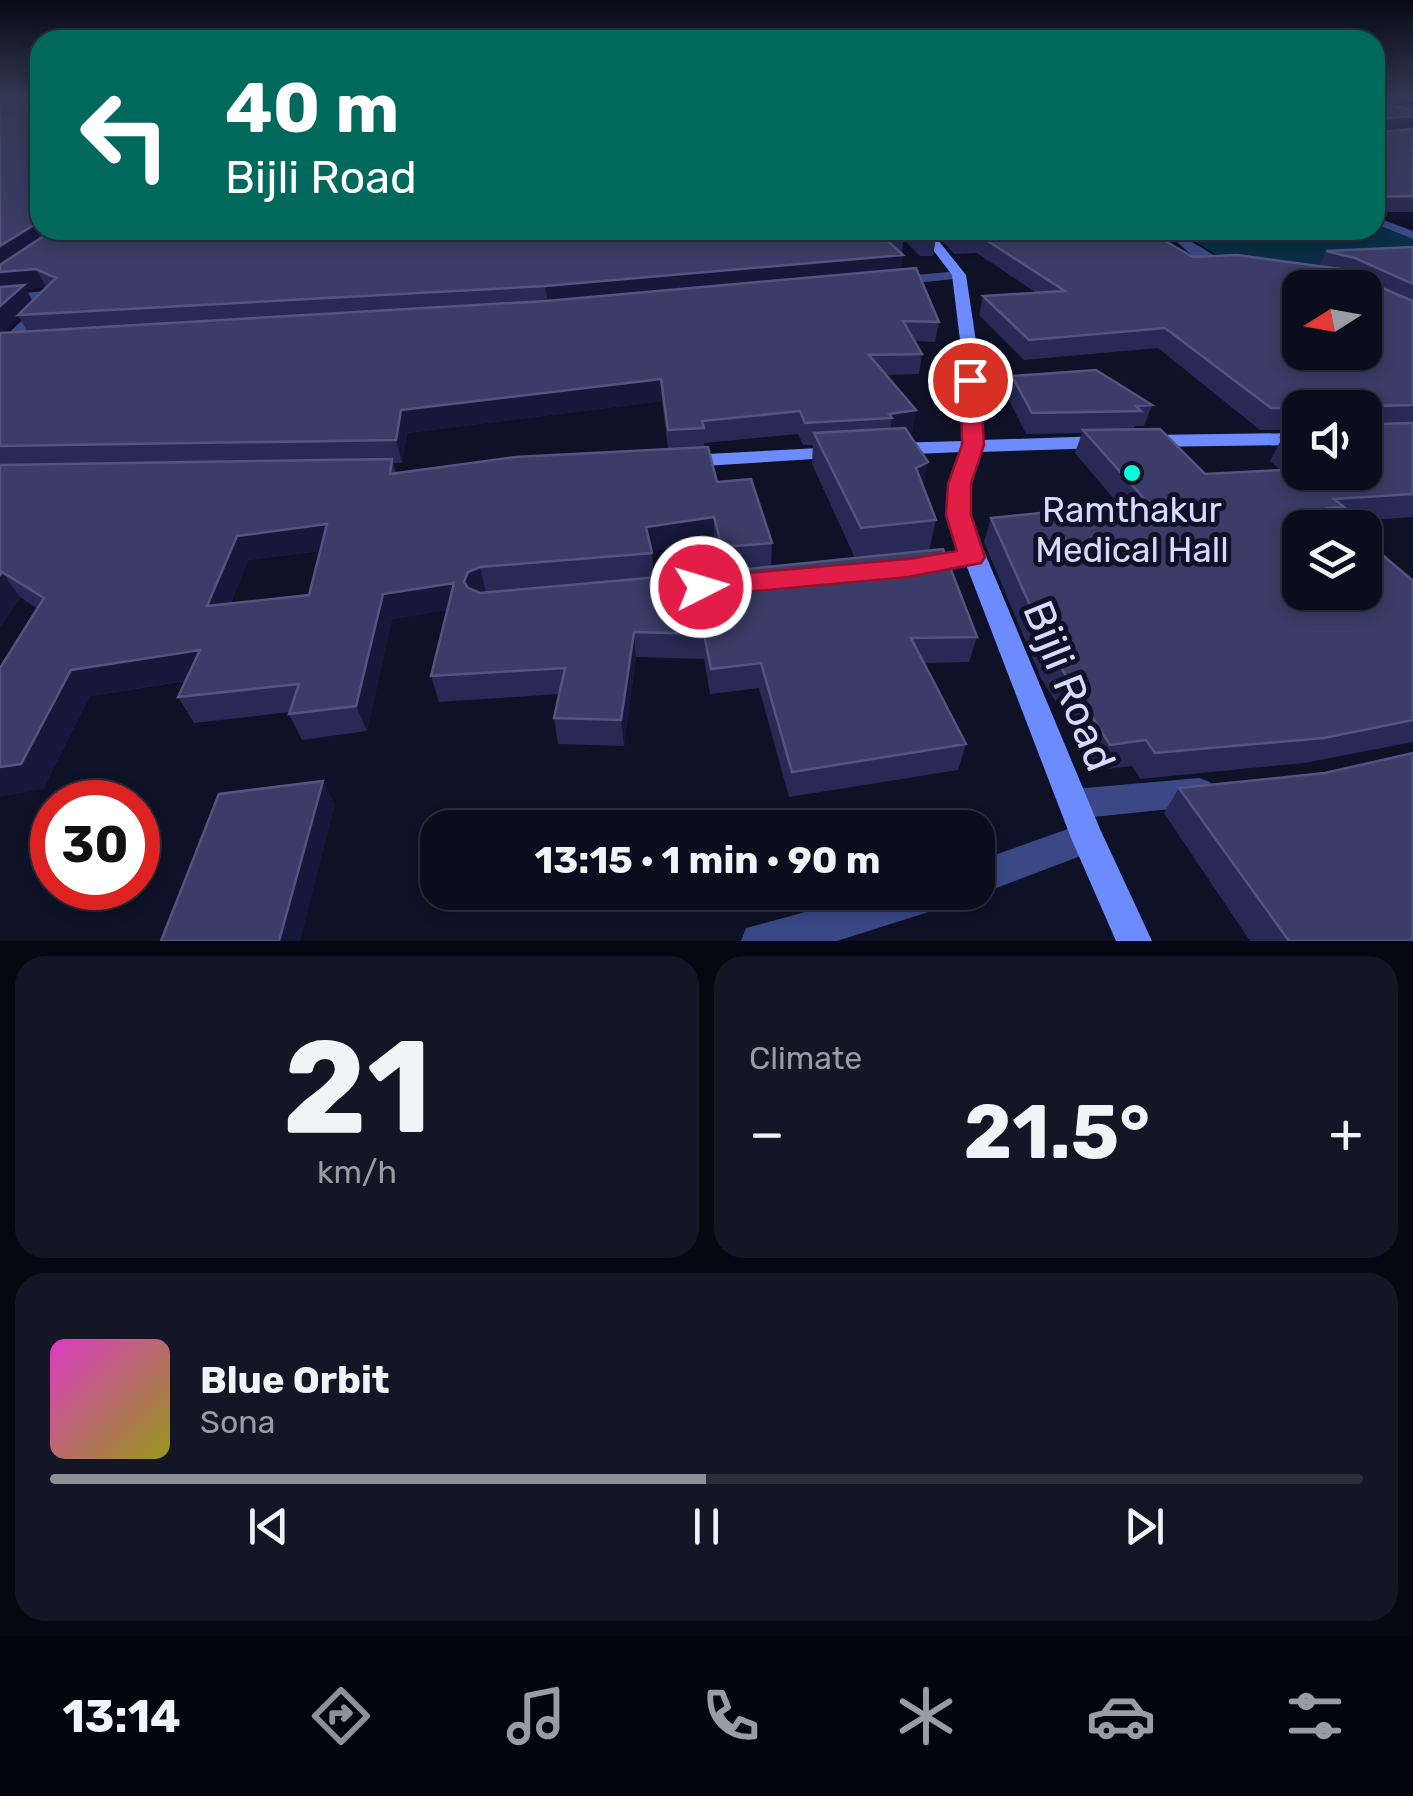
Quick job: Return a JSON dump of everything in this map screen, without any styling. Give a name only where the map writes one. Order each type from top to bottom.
[{"type":"street","points":[[1385,224],[1413,234]]},
{"type":"street","points":[[932,240],[959,275]]},
{"type":"street","points":[[1181,240],[1197,253],[1232,270]]},
{"type":"street","points":[[881,282],[959,275]]},
{"type":"street","name":"Bijli Road","points":[[959,275],[969,348],[973,445],[960,484],[958,515],[1088,838],[1134,941]]},
{"type":"street","points":[[0,299],[46,295],[55,298],[1,347]]},
{"type":"street","points":[[1,347],[24,344]]},
{"type":"street","points":[[658,463],[973,445],[1282,438]]},
{"type":"street","points":[[889,570],[972,557]]},
{"type":"street","points":[[604,595],[778,580]]},
{"type":"street","points":[[1074,804],[1228,789]]},
{"type":"street","points":[[995,872],[1088,838]]},
{"type":"street","points":[[758,941],[811,931],[879,910]]},
{"type":"water","points":[[1385,229],[1413,239],[1413,266],[1245,266],[1193,240],[1385,240]]},
{"type":"building","points":[[0,139],[30,139],[30,227],[0,246]]},
{"type":"building","points":[[1385,139],[1413,139],[1413,196],[1385,197]]},
{"type":"building","points":[[38,240],[904,240],[888,241],[903,255],[545,286],[18,315],[56,278],[36,269],[0,272],[0,265]]},
{"type":"building","points":[[986,240],[1163,240],[1193,257],[1237,255],[1349,270],[1282,270],[1282,370],[1382,370],[1382,288],[1413,301],[1413,405],[1382,406],[1382,390],[1282,390],[1282,408],[1271,408],[1165,328],[1029,340],[983,296],[1065,291]]},
{"type":"building","points":[[1413,247],[1413,284],[1355,258],[1326,251]]},
{"type":"building","points":[[916,268],[939,322],[903,321],[922,354],[869,355],[916,410],[889,414],[892,418],[805,423],[800,411],[702,421],[704,428],[668,430],[661,379],[401,410],[396,440],[0,446],[0,333],[546,301]]},
{"type":"building","points":[[24,285],[0,306],[0,287]]},
{"type":"building","points":[[1096,370],[1152,405],[1136,406],[1141,411],[1032,413],[1012,376]]},
{"type":"building","points":[[1413,423],[1413,494],[1334,499],[1344,507],[1330,510],[1282,510],[1282,610],[1382,610],[1382,555],[1413,581],[1413,720],[1324,738],[1155,753],[1146,740],[1110,745],[1051,652],[991,518],[1147,502],[1083,430],[1160,429],[1205,474],[1282,470],[1282,490],[1382,490],[1382,424]]},
{"type":"building","points":[[905,428],[928,462],[916,468],[936,520],[861,528],[814,433]]},
{"type":"building","points":[[708,447],[717,482],[751,479],[772,543],[722,547],[714,517],[646,527],[652,553],[480,567],[468,572],[464,582],[480,593],[658,577],[662,593],[732,586],[728,571],[943,549],[977,637],[911,638],[966,744],[792,772],[761,663],[711,669],[704,634],[634,632],[621,720],[554,718],[565,668],[431,676],[454,583],[383,594],[356,706],[289,714],[299,684],[178,697],[200,650],[71,670],[21,764],[0,767],[0,668],[44,598],[2,572],[0,575],[0,465],[392,459],[390,474],[515,457]],"holes":[[[327,524],[309,595],[207,606],[237,536]]]},
{"type":"building","points":[[1413,753],[1413,941],[1289,941],[1179,788],[1325,773]]},
{"type":"building","points":[[323,781],[279,941],[161,941],[219,794]]},
{"type":"place","name":"Ramthakur Medical Hall","points":[[1132,473]]},
{"type":"route","points":[[701,587],[908,568],[972,557],[958,515],[960,484],[973,445],[970,380]]}]
